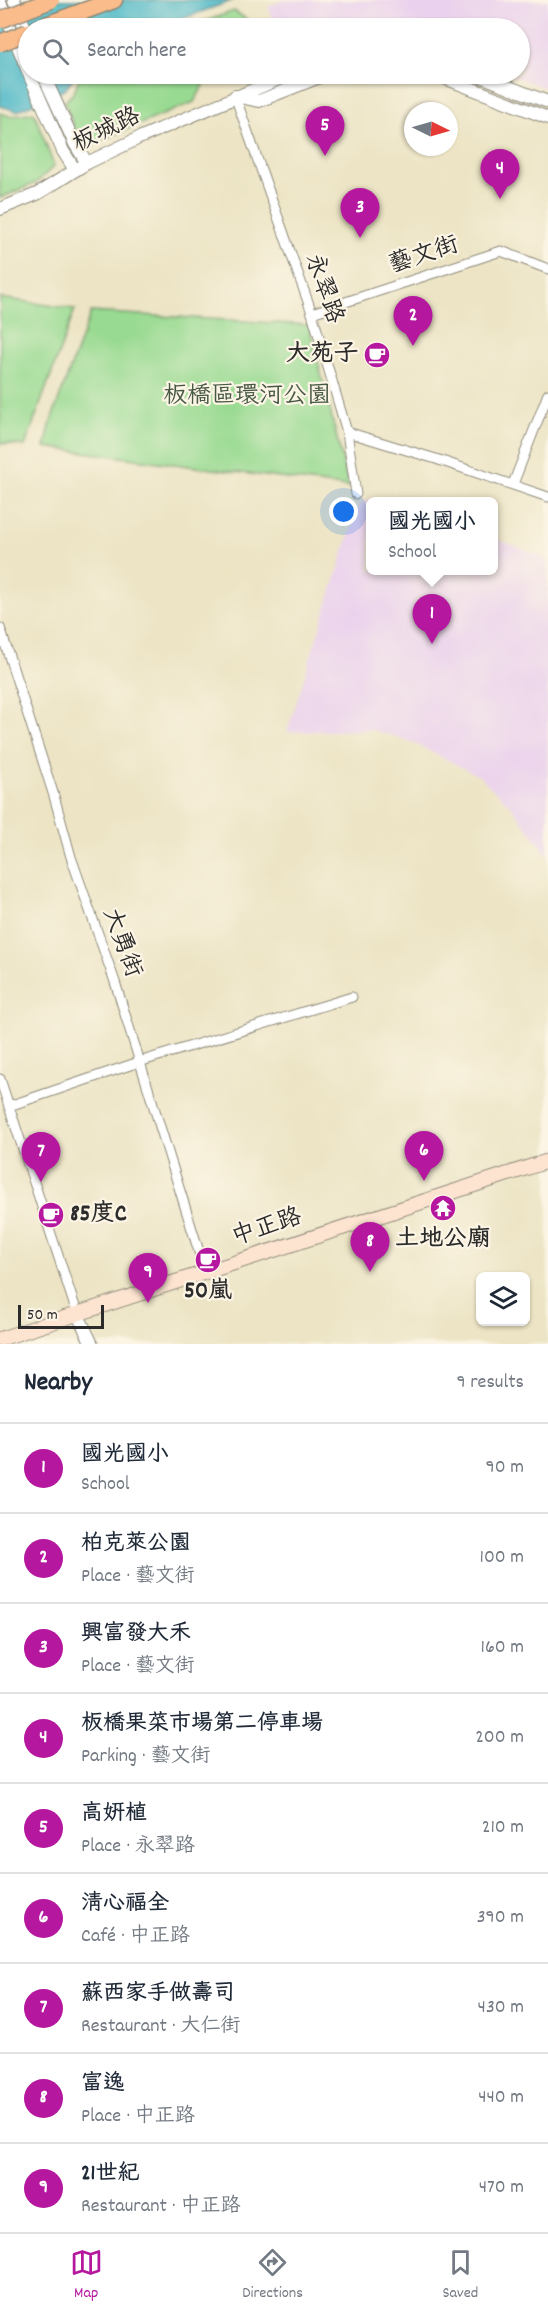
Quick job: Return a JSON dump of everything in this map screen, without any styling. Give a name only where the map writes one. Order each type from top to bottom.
[{"type":"highway","points":[[0,20],[51,0]]},
{"type":"highway","points":[[65,18],[114,0]]},
{"type":"highway","points":[[0,43],[18,37]]},
{"type":"main road","name":"中正路","points":[[0,1339],[548,1161]]},
{"type":"street","points":[[14,0],[21,18]]},
{"type":"street","points":[[0,2],[18,45]]},
{"type":"street","points":[[37,84],[87,163]]},
{"type":"street","points":[[45,84],[63,151],[75,170]]},
{"type":"street","name":"板城路","points":[[0,209],[37,194],[87,163],[139,138],[266,84]]},
{"type":"street","name":"板城路","points":[[235,96],[259,101],[302,84]]},
{"type":"street","points":[[460,84],[548,118]]},
{"type":"street","points":[[501,84],[548,102]]},
{"type":"street","name":"永翠路","points":[[235,96],[312,313],[347,432],[356,494]]},
{"type":"street","name":"藝文街","points":[[312,313],[501,251],[548,269]]},
{"type":"street","points":[[513,484],[548,394]]},
{"type":"street","points":[[347,432],[548,496]]},
{"type":"street","name":"大勇街","points":[[0,628],[54,796],[78,880],[115,982],[205,1271]]},
{"type":"street","points":[[9,1106],[139,1062],[352,997]]},
{"type":"street","points":[[0,1078],[76,1313],[92,1344]]},
{"type":"shaded area","points":[[285,0],[548,0],[548,89],[530,83],[530,18],[272,18],[268,6]]},
{"type":"shaded area","points":[[366,501],[366,575],[498,575],[498,540],[548,559],[548,855],[511,806],[479,776],[407,740],[372,730],[287,732],[359,504]]},
{"type":"green space","points":[[234,11],[245,18],[214,18]]},
{"type":"green space","points":[[77,84],[204,84],[194,102],[92,144],[75,131],[65,102]]},
{"type":"green space","points":[[34,112],[54,166],[36,183],[0,198],[0,113],[10,116]]},
{"type":"green space","points":[[0,298],[75,309],[25,446],[0,443]]},
{"type":"green space","name":"板橋區環河公園","points":[[91,312],[309,325],[349,487],[45,447],[52,418]]},
{"type":"water","points":[[13,0],[234,0],[184,18],[18,18],[18,84],[69,84],[66,89],[17,111],[0,106],[0,5]]},
{"type":"place","name":"高妍植","points":[[325,156]]},
{"type":"place","name":"板橋果菜市場第二停車場","points":[[500,199]]},
{"type":"place","name":"興富發大禾","points":[[360,238]]},
{"type":"place","name":"柏克萊公園","points":[[413,346]]},
{"type":"place","name":"大苑子","points":[[377,355]]},
{"type":"place","name":"國光國小","points":[[432,644]]},
{"type":"place","name":"清心福全","points":[[424,1181]]},
{"type":"place","name":"蘇西家手做壽司","points":[[41,1182]]},
{"type":"place","name":"土地公廟","points":[[443,1208]]},
{"type":"place","name":"85度C","points":[[51,1215]]},
{"type":"place","name":"50嵐","points":[[208,1260]]},
{"type":"place","name":"富逸","points":[[370,1272]]},
{"type":"place","name":"21世紀","points":[[148,1303]]}]
